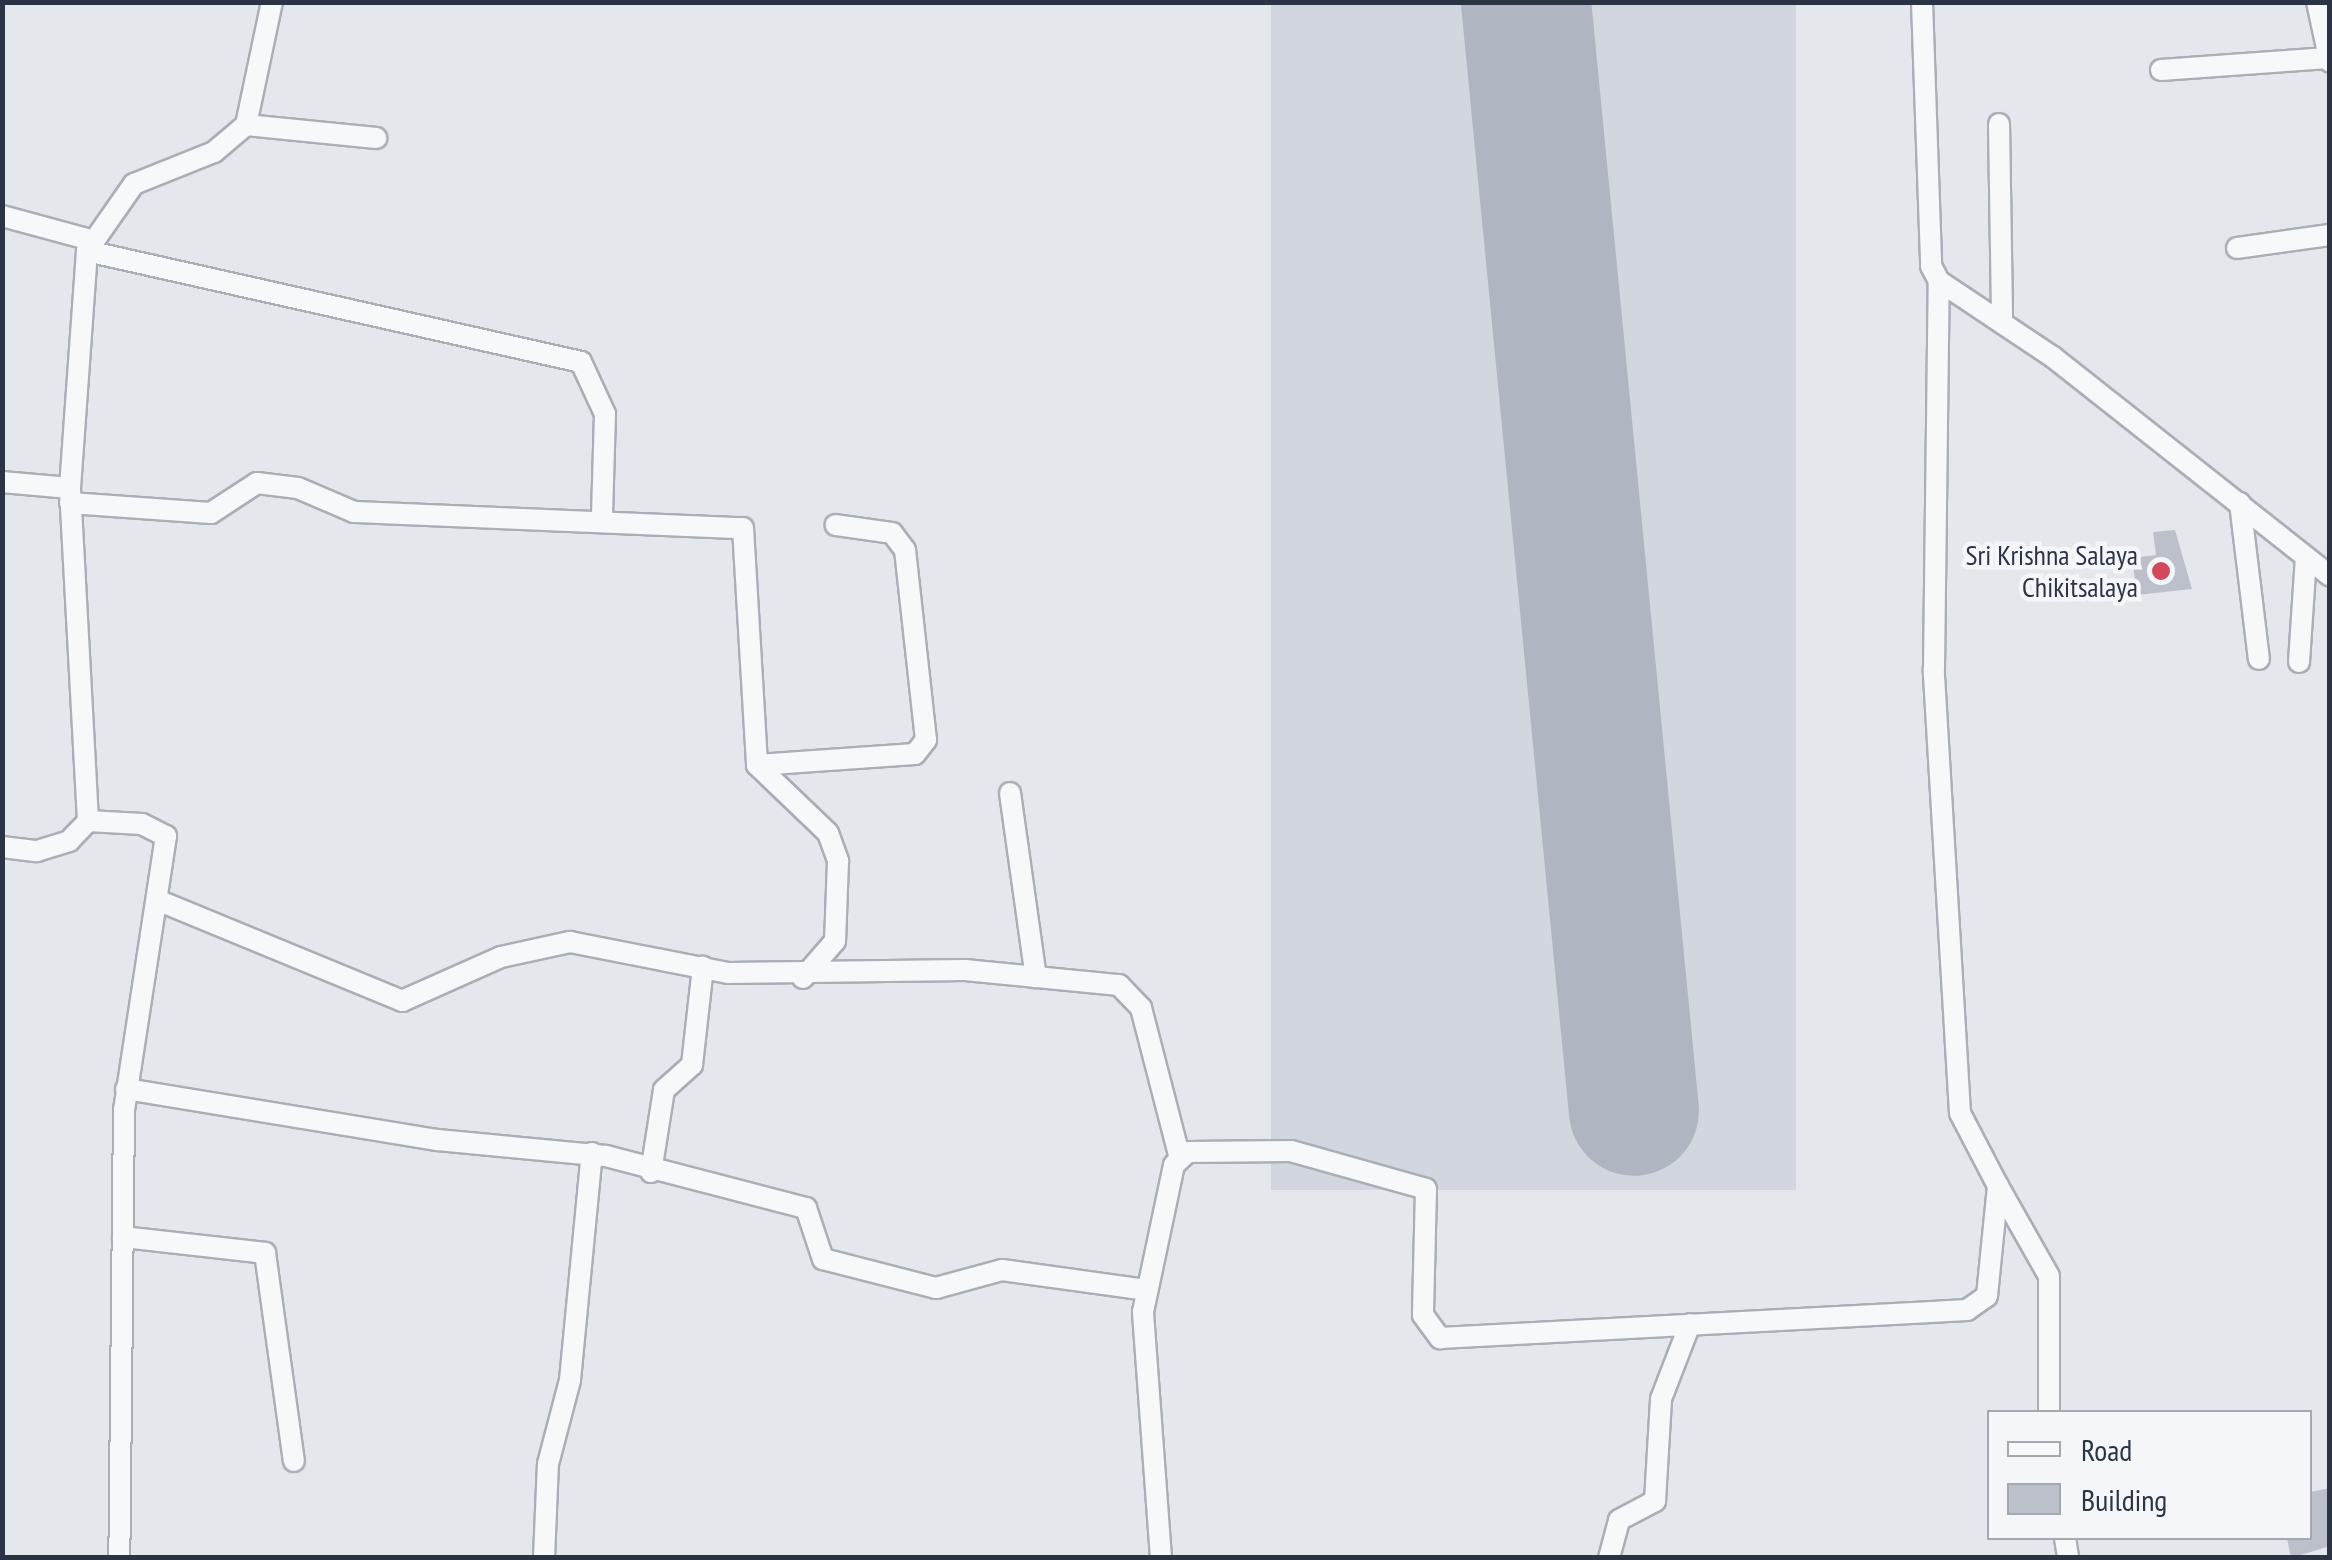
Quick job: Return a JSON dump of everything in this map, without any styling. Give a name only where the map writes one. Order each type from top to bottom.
[{"type":"street","points":[[2,847],[36,851],[69,841],[88,821],[70,495],[89,246],[134,184],[214,152],[246,125],[272,2]]},
{"type":"street","points":[[1922,2],[1931,266],[1940,282],[2002,323],[2330,576]]},
{"type":"street","points":[[2161,70],[2329,60],[2318,2]]},
{"type":"street","points":[[1999,124],[2002,323]]},
{"type":"street","points":[[246,125],[376,138]]},
{"type":"street","points":[[2,216],[89,246],[581,362],[605,414],[602,518]]},
{"type":"street","points":[[2237,248],[2330,234]]},
{"type":"street","points":[[1940,282],[1934,650],[1960,1113],[2049,1276],[2049,1410]]},
{"type":"street","points":[[2,482],[211,514],[257,483],[354,512],[602,518],[748,534],[757,764],[828,833],[838,861],[835,940],[804,978]]},
{"type":"street","points":[[2240,503],[2259,659]]},
{"type":"street","points":[[757,764],[915,754],[926,740],[905,550],[892,533],[836,526]]},
{"type":"street","points":[[2300,662],[2306,557]]},
{"type":"street","points":[[1010,793],[1036,977]]},
{"type":"street","points":[[88,821],[142,824],[166,836],[162,902],[126,1089],[118,1558]]},
{"type":"street","points":[[162,902],[402,1001],[502,957],[570,942],[703,968],[804,978],[965,970],[1131,990],[1179,1155],[1146,1290],[1144,1387],[1161,1558]]},
{"type":"street","points":[[651,1172],[664,1090],[692,1065],[703,968]]},
{"type":"street","points":[[126,1089],[437,1140],[592,1153],[651,1172],[806,1208],[818,1252],[834,1266],[936,1288],[1002,1270],[1146,1290]]},
{"type":"street","points":[[1179,1155],[1291,1151],[1426,1189],[1423,1314],[1435,1337],[1975,1308],[1990,1282],[1998,1186]]},
{"type":"street","points":[[544,1558],[548,1464],[570,1380],[592,1153]]},
{"type":"street","points":[[123,1238],[265,1253],[294,1461]]},
{"type":"street","points":[[1609,1558],[1618,1520],[1655,1501],[1662,1399],[1690,1324]]},
{"type":"shaded area","points":[[1271,3],[1796,3],[1796,1190],[1271,1190]]},
{"type":"building","points":[[2175,530],[2192,589],[2137,595],[2132,558],[2156,555],[2153,532]]},
{"type":"building","points":[[2330,1488],[2330,1546],[2291,1558],[2287,1540],[2312,1540],[2312,1492]]},
{"type":"runway","points":[[1526,2],[1634,1111]]},
{"type":"place","name":"Sri Krishna Salaya Chikitsalaya","points":[[2161,571]]}]
